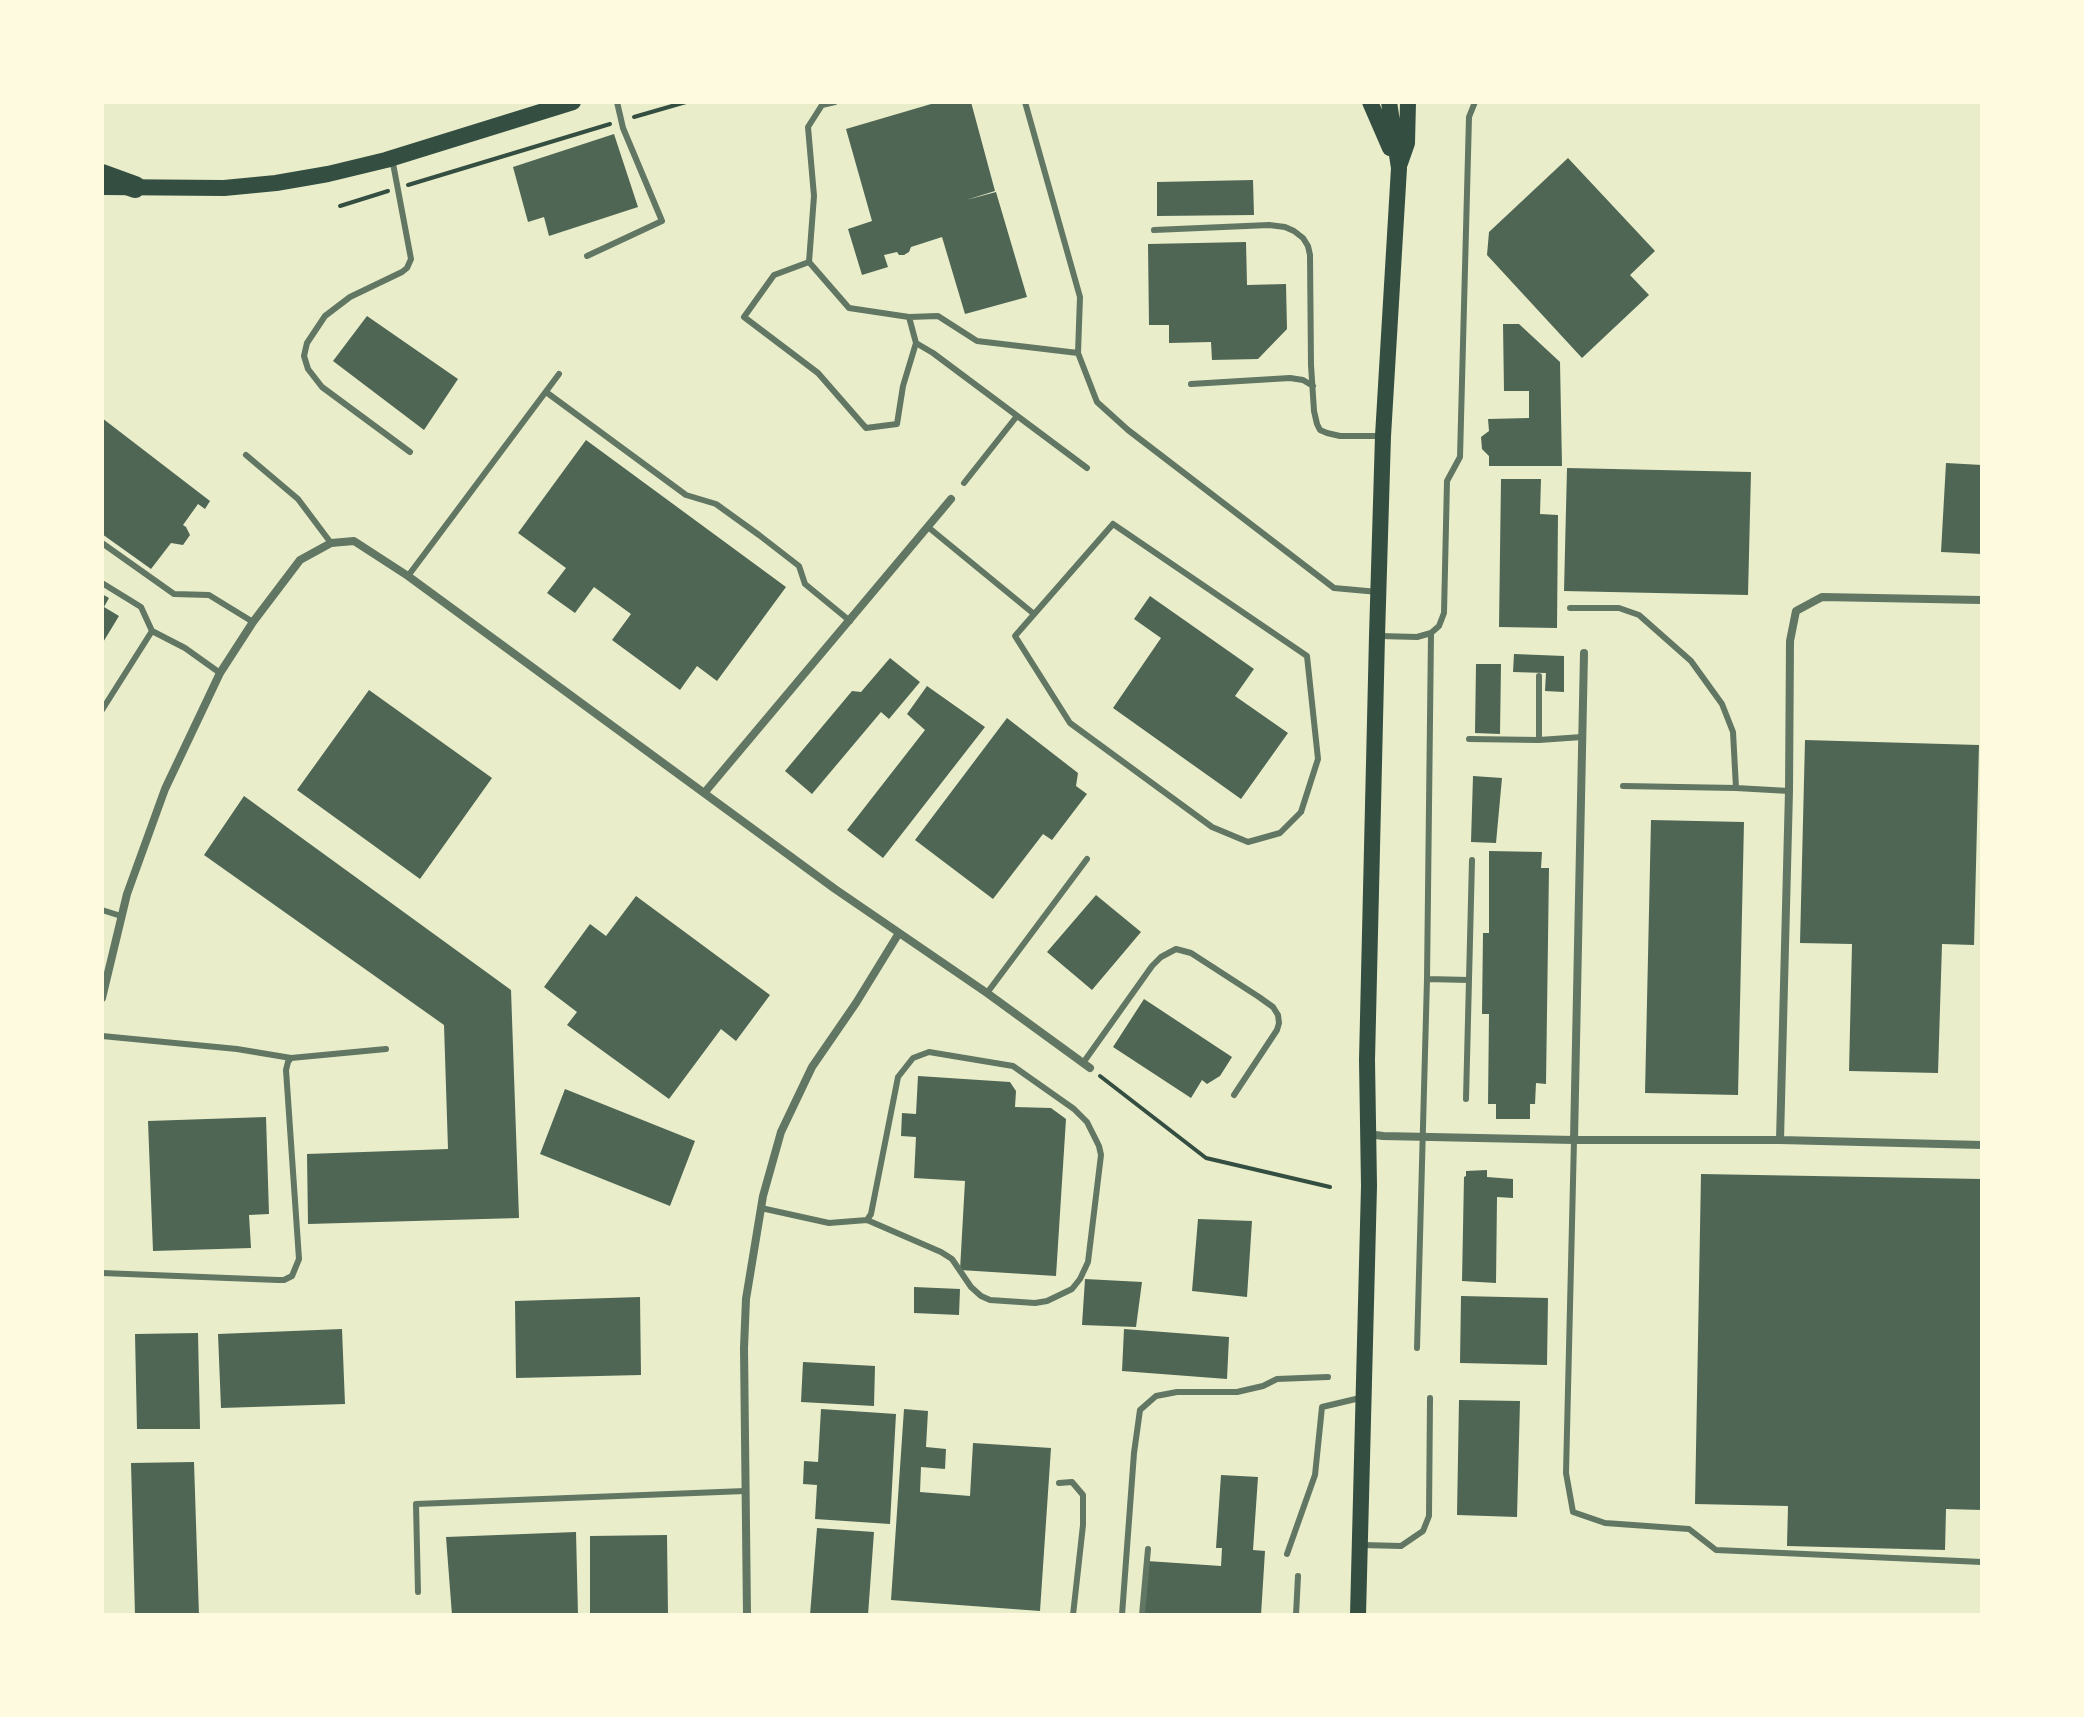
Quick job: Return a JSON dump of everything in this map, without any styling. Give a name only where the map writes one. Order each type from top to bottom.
[{"type":"highway","points":[[102,175],[135,187]]},
{"type":"main road","points":[[102,187],[224,188],[328,174],[392,158],[573,102]]},
{"type":"main road","points":[[1370,102],[1399,168]]},
{"type":"main road","points":[[1358,1615],[1369,1186],[1367,1060],[1378,592],[1383,436],[1399,168],[1389,102]]},
{"type":"main road","points":[[1399,168],[1407,143],[1408,102]]},
{"type":"street","points":[[705,792],[951,499]]},
{"type":"street","points":[[102,998],[106,962],[165,789],[220,673],[253,622],[300,560],[331,543],[354,541],[408,576],[835,889],[1086,1065]]},
{"type":"street","points":[[1780,1140],[1790,641],[1796,611],[1822,597],[1982,600]]},
{"type":"street","points":[[1574,1140],[1584,653]]},
{"type":"street","points":[[747,1615],[744,1348],[746,1299],[761,1208],[781,1132],[812,1067],[899,933]]},
{"type":"street","points":[[1368,1134],[1982,1145]]},
{"type":"lane","points":[[587,256],[662,221],[617,102]]},
{"type":"lane","points":[[835,102],[822,105],[808,127],[814,196],[809,262],[849,308],[909,317],[938,316],[977,341],[1078,353]]},
{"type":"lane","points":[[1025,102],[1080,297],[1078,353],[1097,402],[1128,430],[1334,588],[1378,592]]},
{"type":"lane","points":[[1377,636],[1417,637],[1431,633],[1439,626],[1444,613],[1447,481],[1460,457],[1469,117],[1475,102]]},
{"type":"lane","points":[[392,158],[411,259],[407,268],[350,297],[325,316],[307,343],[304,356],[308,369],[322,387],[410,452]]},
{"type":"lane","points":[[1154,230],[1269,225],[1285,227],[1303,238],[1310,255],[1314,411],[1320,430],[1340,436],[1383,436]]},
{"type":"lane","points":[[809,262],[774,275],[744,317],[818,373],[866,428],[897,424],[903,386],[916,343],[909,317]]},
{"type":"lane","points":[[916,343],[1087,468]]},
{"type":"lane","points":[[408,576],[559,374]]},
{"type":"lane","points":[[1191,384],[1290,378],[1313,386]]},
{"type":"lane","points":[[546,392],[686,495],[716,504],[759,535],[799,566],[805,584],[850,621]]},
{"type":"lane","points":[[964,483],[1017,416]]},
{"type":"lane","points":[[246,455],[298,499],[331,543]]},
{"type":"lane","points":[[1113,524],[1307,656],[1318,759],[1301,812],[1280,833],[1248,842],[1212,827],[1070,723],[1015,636],[1034,614],[1113,524]]},
{"type":"lane","points":[[928,527],[1034,614]]},
{"type":"lane","points":[[102,543],[174,594],[209,595],[253,622]]},
{"type":"lane","points":[[102,583],[141,607],[152,631],[185,648],[220,673]]},
{"type":"lane","points":[[1570,608],[1619,608],[1639,615],[1691,661],[1722,704],[1733,732],[1736,788]]},
{"type":"lane","points":[[102,710],[152,631]]},
{"type":"lane","points":[[1417,1348],[1424,1137],[1431,633]]},
{"type":"lane","points":[[1539,676],[1539,740]]},
{"type":"lane","points":[[1469,739],[1582,737]]},
{"type":"lane","points":[[1623,786],[1789,791]]},
{"type":"lane","points":[[987,993],[1087,859]]},
{"type":"lane","points":[[1466,1099],[1472,860]]},
{"type":"lane","points":[[102,910],[121,916]]},
{"type":"lane","points":[[1086,1065],[1152,966],[1176,949],[1202,960],[1273,1007],[1278,1015],[1277,1030],[1234,1095]]},
{"type":"lane","points":[[1427,979],[1469,980]]},
{"type":"lane","points":[[102,1036],[237,1049],[291,1058],[386,1049]]},
{"type":"lane","points":[[761,1208],[829,1223],[867,1220],[952,1259],[981,1296],[990,1300],[1047,1301],[1072,1289],[1088,1262],[1101,1155],[1099,1146],[1087,1122],[1074,1109],[1013,1066],[929,1052],[913,1058],[898,1077],[871,1214],[867,1220]]},
{"type":"lane","points":[[102,1273],[278,1280],[292,1276],[299,1259],[286,1070],[291,1058]]},
{"type":"lane","points":[[1574,1140],[1566,1473],[1573,1512],[1605,1523],[1689,1529],[1716,1550],[1982,1562]]},
{"type":"lane","points":[[1122,1615],[1140,1410],[1156,1396],[1177,1392],[1237,1392],[1277,1379],[1328,1377]]},
{"type":"lane","points":[[1287,1554],[1315,1475],[1322,1407],[1364,1397]]},
{"type":"lane","points":[[1360,1545],[1401,1546],[1423,1531],[1429,1516],[1430,1398]]},
{"type":"lane","points":[[1059,1483],[1072,1482],[1083,1495],[1083,1525],[1073,1615]]},
{"type":"lane","points":[[418,1592],[416,1504],[745,1491]]},
{"type":"lane","points":[[1142,1615],[1148,1549]]},
{"type":"lane","points":[[1296,1615],[1298,1576]]},
{"type":"path","points":[[340,206],[686,102]]},
{"type":"path","points":[[1086,1065],[1206,1158],[1330,1187]]},
{"type":"building","points":[[938,102],[971,102],[995,191],[966,200],[996,192],[1027,297],[965,314],[942,237],[911,247],[904,255],[897,252],[884,255],[888,267],[862,275],[848,229],[872,221],[846,129]]},
{"type":"building","points":[[614,134],[638,207],[549,236],[544,217],[528,222],[513,167]]},
{"type":"building","points":[[1568,158],[1655,251],[1630,275],[1649,295],[1582,358],[1487,255],[1489,232]]},
{"type":"building","points":[[1253,180],[1254,215],[1157,216],[1157,182]]},
{"type":"building","points":[[1246,242],[1247,285],[1286,284],[1287,329],[1258,359],[1212,360],[1211,342],[1169,343],[1169,325],[1149,325],[1148,244]]},
{"type":"building","points":[[367,316],[458,379],[424,430],[333,361]]},
{"type":"building","points":[[1503,324],[1519,324],[1560,362],[1562,466],[1489,466],[1489,456],[1482,449],[1481,437],[1489,431],[1488,419],[1529,418],[1529,391],[1504,391]]},
{"type":"building","points":[[102,418],[210,501],[205,509],[198,504],[183,525],[190,535],[183,545],[171,543],[151,569],[102,534]]},
{"type":"building","points":[[586,440],[786,587],[717,681],[697,666],[680,690],[612,640],[631,614],[594,587],[575,613],[547,593],[566,568],[518,533]]},
{"type":"building","points":[[1946,463],[1982,465],[1982,554],[1941,552]]},
{"type":"building","points":[[1567,468],[1751,472],[1748,595],[1564,591]]},
{"type":"building","points":[[1501,479],[1541,479],[1540,514],[1558,515],[1557,628],[1499,627]]},
{"type":"building","points":[[102,594],[109,598],[104,607],[119,616],[102,644]]},
{"type":"building","points":[[1150,596],[1254,669],[1235,696],[1288,733],[1241,799],[1113,708],[1161,638],[1134,619]]},
{"type":"building","points":[[1514,654],[1564,656],[1564,692],[1545,691],[1546,673],[1513,672]]},
{"type":"building","points":[[890,658],[920,682],[889,719],[881,712],[812,794],[785,771],[852,691],[861,692]]},
{"type":"building","points":[[1476,664],[1501,664],[1500,734],[1475,733]]},
{"type":"building","points":[[927,686],[985,727],[883,858],[847,830],[925,730],[907,714]]},
{"type":"building","points":[[369,690],[492,778],[420,879],[297,790]]},
{"type":"building","points":[[1007,718],[1078,773],[1076,786],[1087,794],[1052,840],[1043,834],[993,899],[915,840]]},
{"type":"building","points":[[1805,740],[1979,745],[1974,945],[1942,944],[1938,1073],[1849,1071],[1852,944],[1800,943]]},
{"type":"building","points":[[1473,776],[1502,778],[1496,843],[1471,842]]},
{"type":"building","points":[[244,796],[511,990],[519,1218],[308,1224],[307,1154],[448,1149],[444,1025],[204,855]]},
{"type":"building","points":[[1651,820],[1744,822],[1738,1095],[1645,1093]]},
{"type":"building","points":[[1489,851],[1542,852],[1541,868],[1549,868],[1546,1084],[1536,1083],[1535,1104],[1530,1104],[1530,1119],[1496,1119],[1496,1104],[1488,1104],[1489,1014],[1482,1014],[1483,933],[1489,933]]},
{"type":"building","points":[[1096,895],[1141,932],[1092,990],[1047,952]]},
{"type":"building","points":[[636,896],[770,995],[736,1041],[721,1029],[669,1099],[567,1025],[577,1012],[544,987],[590,924],[606,936]]},
{"type":"building","points":[[1144,999],[1232,1057],[1220,1076],[1207,1084],[1202,1080],[1191,1098],[1113,1047]]},
{"type":"building","points":[[918,1076],[1010,1082],[1016,1091],[1015,1107],[1051,1108],[1066,1119],[1056,1276],[960,1270],[965,1181],[914,1178],[916,1137],[901,1136],[902,1113],[916,1114]]},
{"type":"building","points":[[565,1089],[695,1141],[670,1206],[540,1154]]},
{"type":"building","points":[[266,1117],[269,1214],[249,1215],[251,1248],[153,1251],[148,1121]]},
{"type":"building","points":[[1487,1170],[1487,1177],[1513,1179],[1513,1198],[1497,1197],[1496,1283],[1462,1281],[1464,1177],[1466,1171]]},
{"type":"building","points":[[1701,1174],[1982,1179],[1982,1510],[1946,1509],[1945,1550],[1787,1546],[1788,1506],[1695,1504]]},
{"type":"building","points":[[1198,1219],[1252,1221],[1247,1297],[1192,1291]]},
{"type":"building","points":[[1085,1279],[1142,1282],[1136,1327],[1082,1325]]},
{"type":"building","points":[[914,1287],[960,1289],[959,1315],[914,1313]]},
{"type":"building","points":[[1461,1296],[1548,1298],[1547,1365],[1460,1363]]},
{"type":"building","points":[[640,1297],[641,1375],[516,1378],[515,1301]]},
{"type":"building","points":[[342,1329],[345,1404],[221,1408],[218,1334]]},
{"type":"building","points":[[1124,1329],[1229,1337],[1227,1379],[1122,1371]]},
{"type":"building","points":[[198,1333],[200,1429],[137,1429],[135,1334]]},
{"type":"building","points":[[803,1362],[875,1366],[874,1406],[801,1402]]},
{"type":"building","points":[[1459,1400],[1520,1401],[1517,1517],[1457,1515]]},
{"type":"building","points":[[821,1409],[896,1414],[890,1524],[815,1519],[817,1485],[803,1484],[804,1461],[818,1462]]},
{"type":"building","points":[[904,1409],[928,1411],[926,1447],[946,1449],[945,1469],[921,1467],[920,1492],[970,1496],[973,1443],[1051,1448],[1040,1611],[891,1600]]},
{"type":"building","points":[[194,1462],[199,1615],[135,1615],[131,1463]]},
{"type":"building","points":[[1221,1475],[1258,1477],[1253,1550],[1265,1551],[1261,1615],[1144,1615],[1147,1561],[1221,1566],[1222,1548],[1216,1548]]},
{"type":"building","points":[[817,1528],[874,1532],[868,1615],[810,1615]]},
{"type":"building","points":[[576,1532],[578,1615],[452,1615],[446,1537]]},
{"type":"building","points":[[667,1535],[668,1615],[590,1615],[590,1536]]}]
